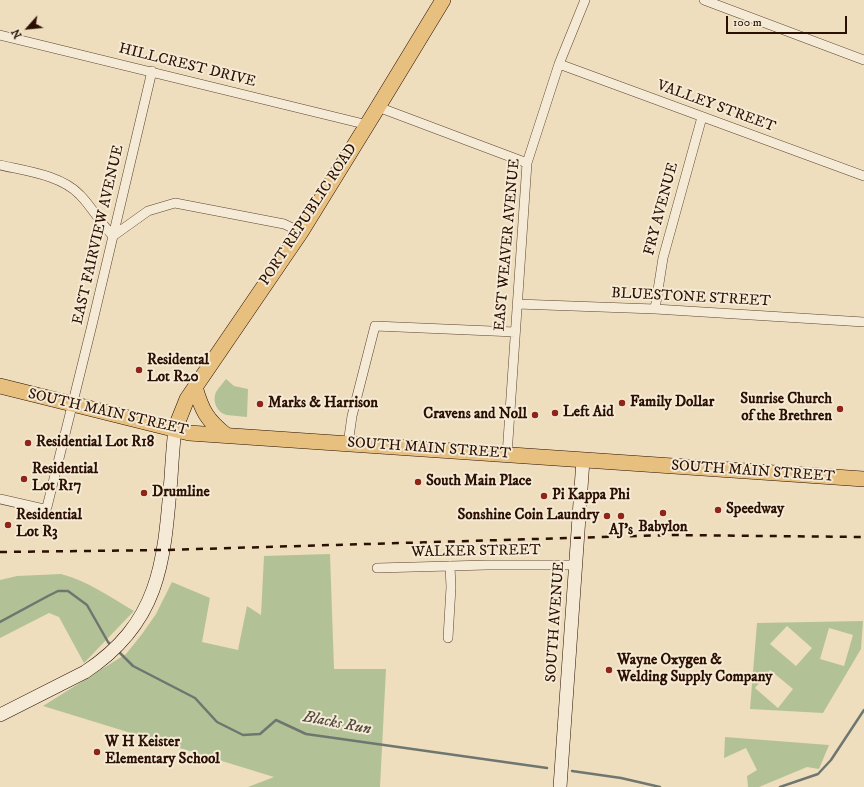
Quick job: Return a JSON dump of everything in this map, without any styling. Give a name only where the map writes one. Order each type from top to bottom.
[{"type":"main road","name":"PORT REPUBLIC ROAD","points":[[175,430],[187,399],[301,232],[368,125],[443,0]]},
{"type":"main road","name":"SOUTH MAIN STREET","points":[[0,386],[189,433],[864,479]]},
{"type":"main road","points":[[195,387],[205,414],[214,426],[226,435]]},
{"type":"main road","points":[[0,715],[85,672],[108,655],[120,643],[144,612],[153,592],[162,562],[167,528],[175,430]]},
{"type":"main road","name":"SOUTH AVENUE","points":[[560,787],[583,460]]},
{"type":"street","name":"EAST WEAVER AVENUE","points":[[507,455],[516,304],[527,163],[559,64],[585,0]]},
{"type":"street","points":[[704,0],[864,60]]},
{"type":"street","name":"HILLCREST DRIVE","points":[[0,35],[368,125]]},
{"type":"street","name":"VALLEY STREET","points":[[559,64],[864,176]]},
{"type":"street","name":"EAST FAIRVIEW AVENUE","points":[[0,499],[44,510],[48,503],[152,71]]},
{"type":"street","points":[[378,108],[527,163]]},
{"type":"street","name":"FRY AVENUE","points":[[655,309],[663,258],[702,117]]},
{"type":"street","points":[[0,165],[61,180],[80,194],[113,236],[148,211],[175,203],[284,224],[301,232]]},
{"type":"street","name":"BLUESTONE STREET","points":[[516,304],[655,309],[864,322]]},
{"type":"street","points":[[348,444],[352,416],[375,326],[515,332]]},
{"type":"street","name":"WALKER STREET","points":[[377,568],[576,565]]},
{"type":"street","points":[[448,638],[451,587],[450,566]]},
{"type":"green space","points":[[226,379],[234,386],[248,389],[247,417],[223,414],[216,406],[216,392]]},
{"type":"green space","points":[[330,554],[334,669],[386,669],[380,787],[248,787],[274,777],[43,706],[126,654],[156,614],[172,582],[210,598],[202,642],[238,650],[247,606],[261,615],[264,556]]},
{"type":"green space","points":[[61,574],[90,585],[134,611],[84,663],[59,617],[49,613],[0,638],[0,580],[17,576]]},
{"type":"green space","points":[[863,621],[861,649],[823,713],[750,709],[757,623]],"holes":[[[787,626],[812,648],[796,666],[770,644]],[[829,628],[853,635],[844,666],[820,659]],[[770,670],[793,689],[778,708],[755,688]]]},
{"type":"green space","points":[[725,737],[829,745],[819,769],[807,767],[759,787],[748,787],[747,776],[757,770],[746,748],[724,758]]},
{"type":"waterway","name":"Blacks Run","points":[[0,622],[58,591],[68,591],[87,605],[108,642],[112,646]]},
{"type":"waterway","name":"Blacks Run","points":[[117,650],[133,666],[195,698],[217,722],[243,735],[260,734],[276,720],[306,734],[547,768]]},
{"type":"waterway","name":"Blacks Run","points":[[780,787],[818,774],[831,760],[864,710]]},
{"type":"waterway","name":"Blacks Run","points":[[572,771],[621,778],[660,787]]},
{"type":"railway","points":[[0,552],[164,550],[671,535],[864,537]]},
{"type":"place","name":"Residental Lot R20","points":[[139,370]]},
{"type":"place","name":"Family Dollar","points":[[622,403]]},
{"type":"place","name":"Marks & Harrison","points":[[260,404]]},
{"type":"place","name":"Sunrise Church of the Brethren","points":[[840,409]]},
{"type":"place","name":"Left Aid","points":[[555,413]]},
{"type":"place","name":"Cravens and Noll","points":[[535,415]]},
{"type":"place","name":"Residential Lot R18","points":[[28,443]]},
{"type":"place","name":"Residential Lot R17","points":[[24,479]]},
{"type":"place","name":"South Main Place","points":[[418,482]]},
{"type":"place","name":"Drumline","points":[[144,493]]},
{"type":"place","name":"Pi Kappa Phi","points":[[544,496]]},
{"type":"place","name":"Speedway","points":[[718,510]]},
{"type":"place","name":"Babylon","points":[[663,513]]},
{"type":"place","name":"Sonshine Coin Laundry","points":[[607,516]]},
{"type":"place","name":"AJ's","points":[[621,516]]},
{"type":"place","name":"Residential Lot R3","points":[[8,525]]},
{"type":"place","name":"Wayne Oxygen & Welding Supply Company","points":[[609,670]]},
{"type":"place","name":"W H Keister Elementary School","points":[[97,752]]}]
